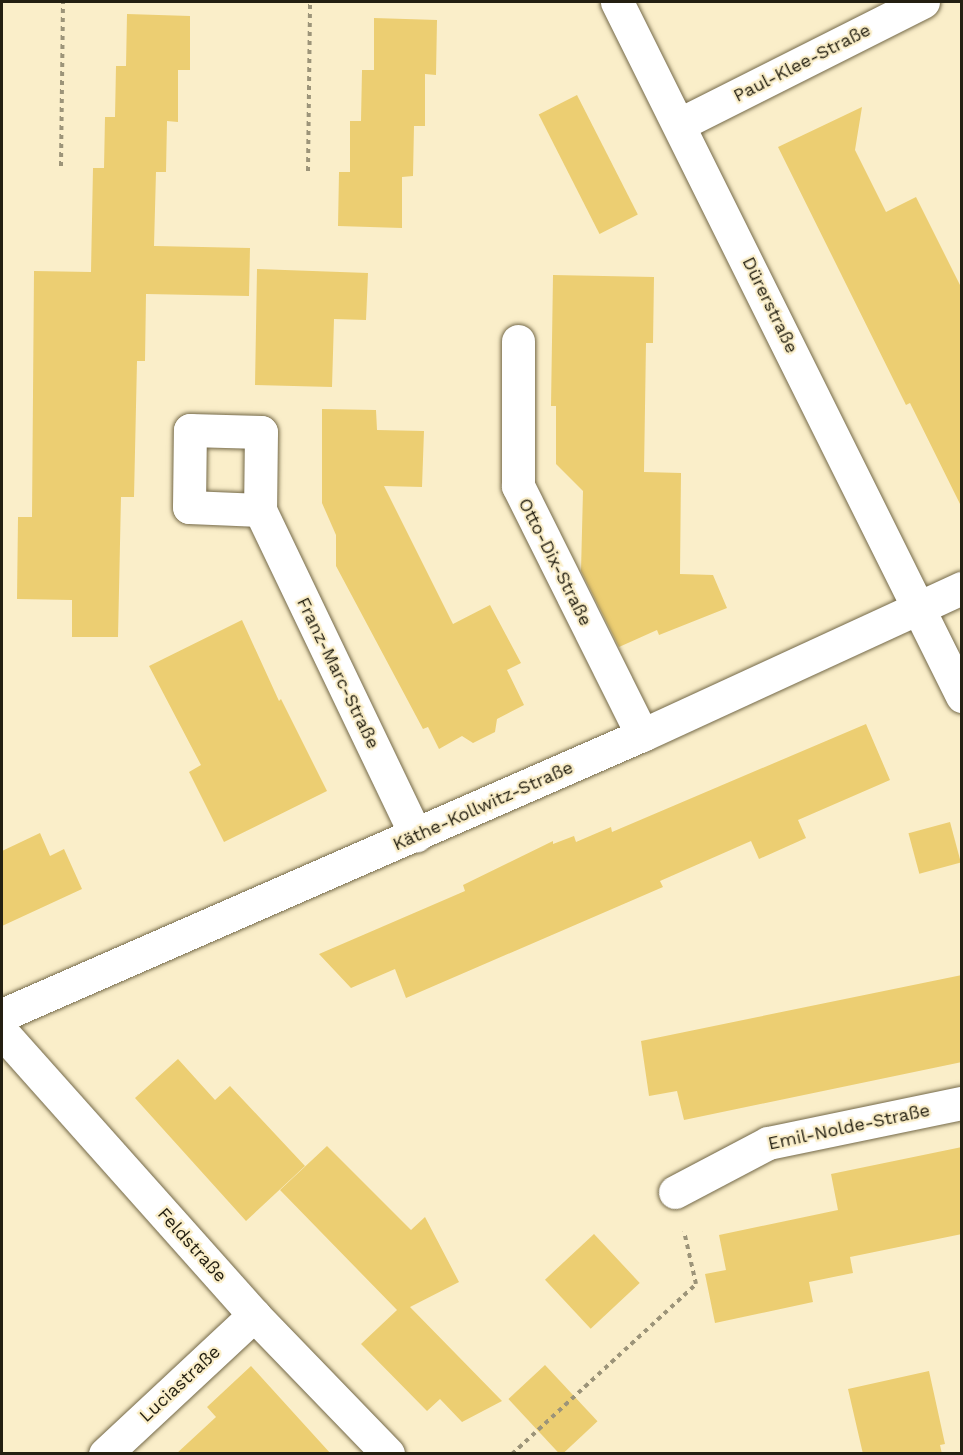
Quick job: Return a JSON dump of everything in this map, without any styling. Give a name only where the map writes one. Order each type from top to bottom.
[{"type":"street","name":"Dürerstraße","points":[[617,2],[680,124],[920,609]]},
{"type":"street","name":"Paul-Klee-Straße","points":[[680,124],[923,2]]},
{"type":"street","name":"Otto-Dix-Straße","points":[[518,341],[518,486],[642,735]]},
{"type":"street","name":"Franz-Marc-Straße","points":[[260,510],[416,836]]},
{"type":"street","name":"Käthe-Kollwitz-Straße","points":[[2,1015],[416,836],[962,588]]},
{"type":"street","points":[[920,609],[962,696]]},
{"type":"street","name":"Feldstraße","points":[[2,1032],[254,1315],[388,1454]]},
{"type":"street","name":"Emil-Nolde-Straße","points":[[675,1192],[768,1143],[962,1103]]},
{"type":"street","name":"Luciastraße","points":[[105,1454],[254,1315]]},
{"type":"path","points":[[61,166],[63,2]]},
{"type":"path","points":[[308,171],[310,2]]},
{"type":"path","points":[[512,1454],[696,1284],[675,1192]]},
{"type":"building","points":[[127,14],[190,16],[190,70],[178,70],[178,122],[167,121],[166,172],[156,172],[154,246],[250,248],[249,296],[146,294],[145,361],[137,361],[134,497],[121,497],[118,637],[72,637],[72,600],[17,599],[18,517],[32,517],[34,271],[91,272],[93,168],[104,168],[105,117],[115,117],[116,66],[126,66]]},
{"type":"building","points":[[374,18],[437,20],[436,75],[425,74],[425,126],[414,126],[413,176],[402,177],[402,228],[338,226],[339,172],[350,172],[350,121],[361,121],[362,70],[374,70]]},
{"type":"building","points":[[577,95],[638,214],[600,234],[539,115]]},
{"type":"building","points":[[862,107],[855,150],[886,212],[916,197],[962,289],[962,508],[910,403],[906,405],[778,147]]},
{"type":"building","points":[[257,269],[368,273],[366,320],[334,319],[332,387],[255,385]]},
{"type":"building","points":[[553,275],[654,277],[653,343],[646,343],[644,472],[681,473],[680,574],[713,575],[727,608],[659,635],[657,630],[619,647],[581,571],[583,491],[556,464],[556,406],[551,406]]},
{"type":"building","points":[[322,409],[376,410],[377,430],[424,431],[422,487],[384,486],[453,624],[490,605],[521,663],[507,670],[524,705],[497,719],[495,732],[473,743],[462,736],[439,749],[428,727],[423,729],[336,566],[336,535],[322,503]]},
{"type":"building","points":[[242,620],[279,701],[281,699],[327,791],[224,842],[189,772],[201,765],[149,666]]},
{"type":"building","points":[[866,724],[890,780],[798,820],[806,838],[759,859],[751,841],[660,881],[663,887],[406,998],[395,969],[351,988],[319,954],[465,891],[463,885],[553,841],[553,844],[574,836],[576,842],[611,827],[612,832]]},
{"type":"building","points":[[950,822],[961,863],[919,874],[908,833]]},
{"type":"building","points":[[40,833],[50,856],[64,849],[82,889],[2,926],[2,851]]},
{"type":"building","points":[[962,975],[962,1062],[684,1120],[677,1091],[649,1096],[641,1041]]},
{"type":"building","points":[[178,1059],[215,1100],[230,1086],[305,1166],[246,1221],[135,1098]]},
{"type":"building","points":[[327,1146],[411,1230],[425,1217],[459,1282],[410,1307],[502,1401],[462,1422],[440,1399],[427,1411],[361,1344],[397,1310],[280,1190]]},
{"type":"building","points":[[962,1147],[962,1234],[850,1257],[853,1273],[809,1282],[813,1302],[715,1323],[705,1274],[726,1270],[719,1235],[838,1210],[831,1174]]},
{"type":"building","points":[[594,1234],[640,1283],[591,1329],[545,1280]]},
{"type":"building","points":[[545,1365],[598,1421],[562,1454],[560,1454],[508,1399]]},
{"type":"building","points":[[251,1366],[331,1454],[176,1454],[216,1417],[207,1407]]},
{"type":"building","points":[[929,1371],[945,1444],[940,1445],[942,1454],[863,1454],[848,1389]]}]
